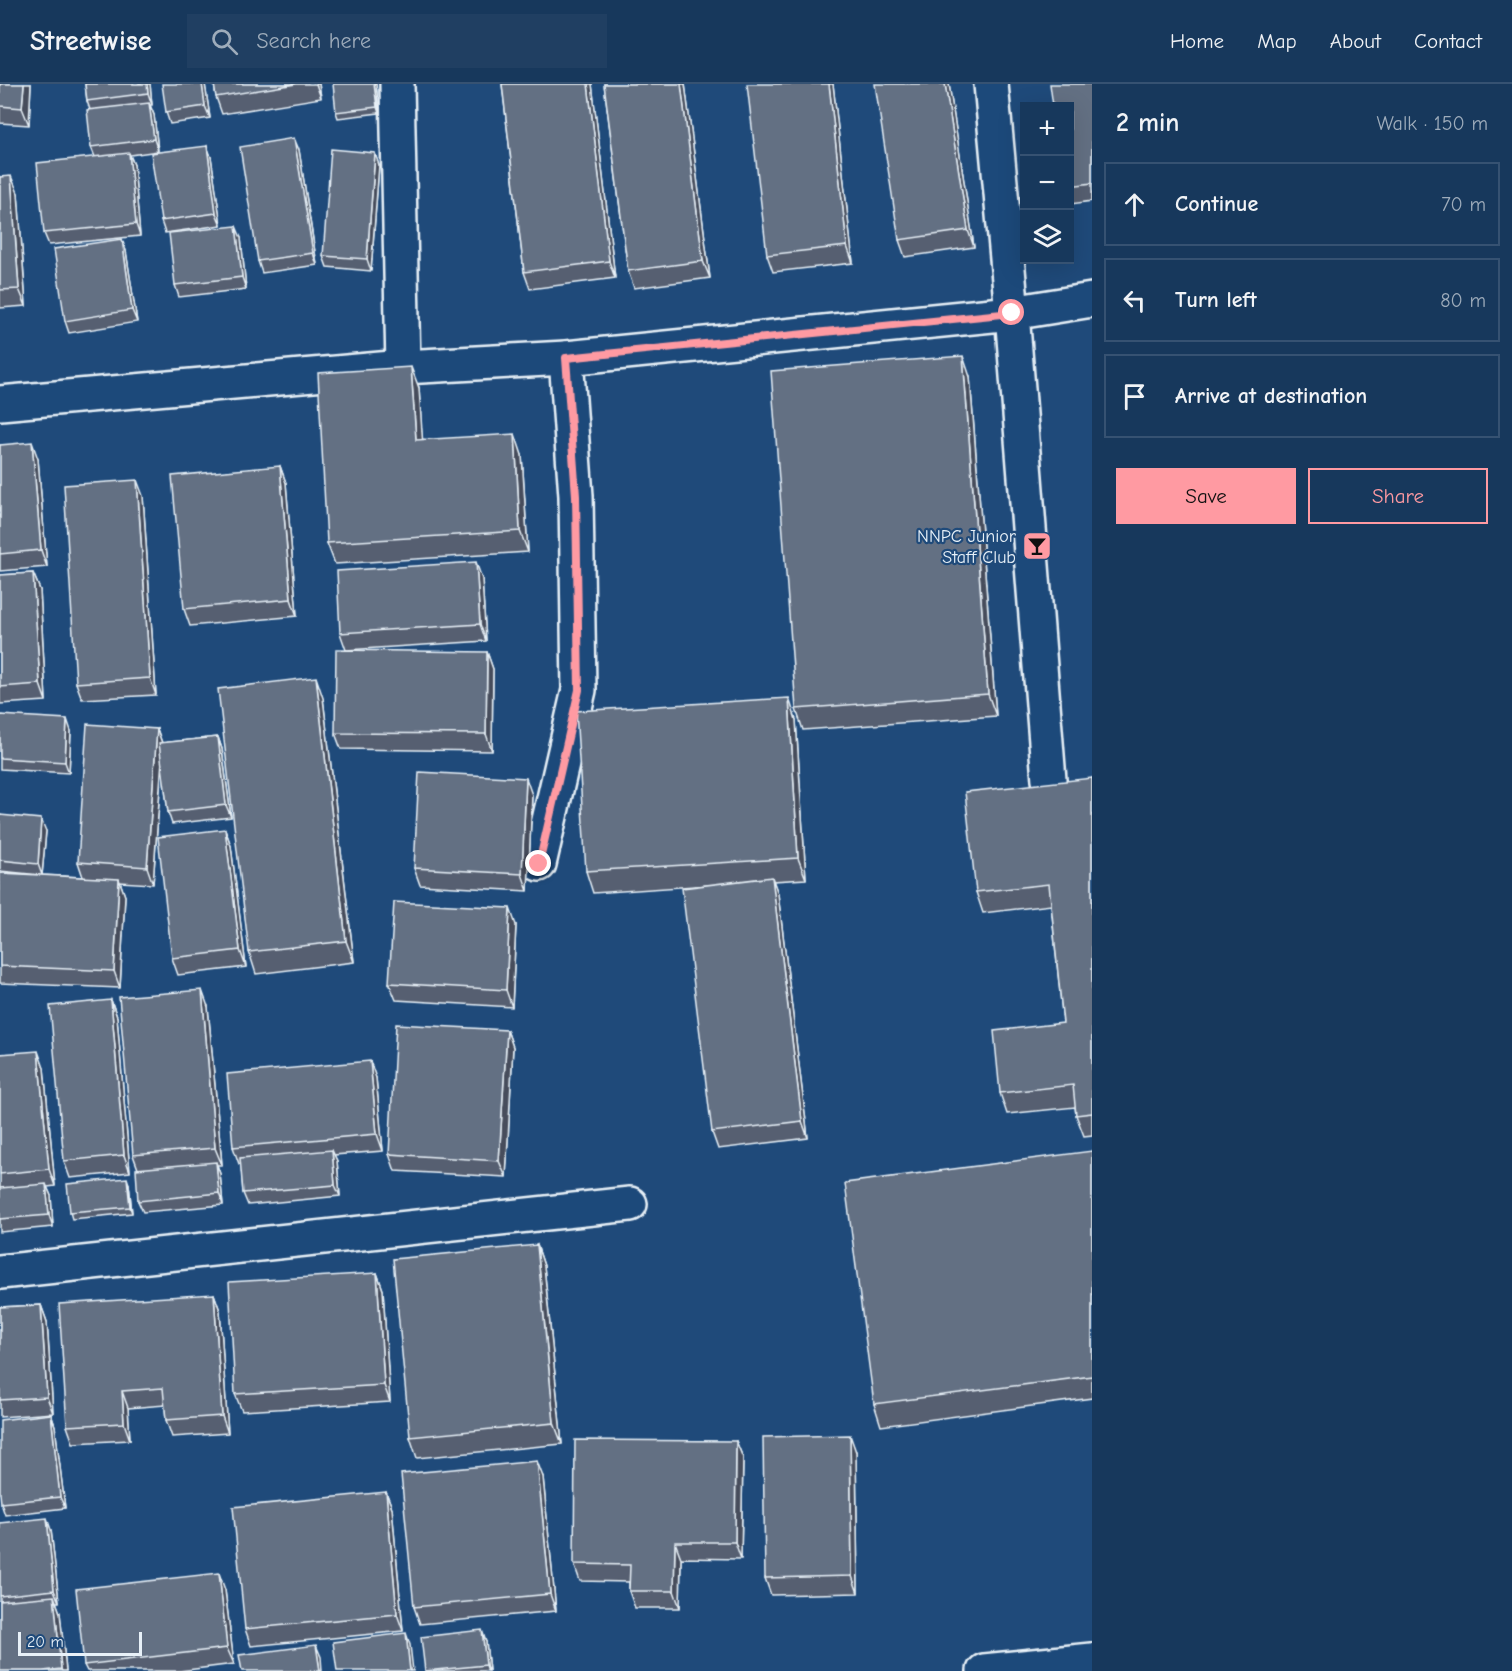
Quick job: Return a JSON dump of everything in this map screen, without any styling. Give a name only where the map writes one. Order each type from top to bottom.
[{"type":"street","points":[[397,84],[403,367]]},
{"type":"street","points":[[991,84],[1012,313],[1049,780]]},
{"type":"street","points":[[0,403],[403,367],[566,358],[1012,313],[1092,300]]},
{"type":"street","points":[[539,864],[579,690],[576,496],[566,358]]},
{"type":"street","points":[[0,1272],[630,1204]]},
{"type":"street","points":[[984,1671],[1092,1660]]},
{"type":"building","points":[[0,84],[24,84],[22,108],[0,106]]},
{"type":"building","points":[[85,84],[147,84],[148,93],[87,101]]},
{"type":"building","points":[[162,84],[202,84],[205,106],[166,112]]},
{"type":"building","points":[[214,84],[296,84],[216,97]]},
{"type":"building","points":[[333,84],[374,84],[377,107],[336,112]]},
{"type":"building","points":[[502,84],[588,84],[609,261],[524,272]]},
{"type":"building","points":[[604,84],[681,84],[703,261],[628,271]]},
{"type":"building","points":[[747,84],[829,84],[847,246],[767,255]]},
{"type":"building","points":[[875,84],[945,84],[968,230],[899,240]]},
{"type":"building","points":[[1050,84],[1092,84],[1092,183],[1074,185],[1074,102],[1052,102]]},
{"type":"building","points":[[149,103],[154,139],[91,147],[87,110]]},
{"type":"building","points":[[294,138],[313,253],[258,261],[240,147]]},
{"type":"building","points":[[207,146],[216,213],[161,221],[151,153]]},
{"type":"building","points":[[331,149],[375,153],[367,259],[323,256]]},
{"type":"building","points":[[129,153],[136,224],[44,233],[37,163]]},
{"type":"building","points":[[11,176],[19,289],[0,290],[0,177]]},
{"type":"building","points":[[236,226],[242,277],[175,285],[169,233]]},
{"type":"building","points":[[122,239],[132,310],[65,321],[54,249]]},
{"type":"building","points":[[963,356],[988,694],[796,709],[771,371]]},
{"type":"building","points":[[411,367],[416,440],[515,434],[520,531],[327,543],[318,373]]},
{"type":"building","points":[[32,442],[41,550],[0,554],[0,445]]},
{"type":"building","points":[[280,466],[291,599],[184,609],[172,476]]},
{"type":"building","points":[[137,480],[150,678],[76,683],[64,485]]},
{"type":"building","points":[[476,562],[480,624],[340,633],[337,571]]},
{"type":"building","points":[[33,573],[40,684],[0,687],[0,575]]},
{"type":"building","points":[[336,650],[487,652],[486,734],[335,733]]},
{"type":"building","points":[[316,677],[346,941],[249,952],[218,689]]},
{"type":"building","points":[[789,698],[798,858],[586,871],[576,711]]},
{"type":"building","points":[[0,715],[67,719],[65,762],[0,758]]},
{"type":"building","points":[[87,724],[157,729],[147,867],[78,862]]},
{"type":"building","points":[[218,737],[226,805],[168,812],[159,743]]},
{"type":"building","points":[[419,772],[526,778],[522,874],[414,868]]},
{"type":"building","points":[[1092,778],[1092,1113],[1076,1115],[1073,1085],[1000,1093],[994,1031],[1063,1023],[1049,884],[976,892],[965,792]]},
{"type":"building","points":[[0,815],[41,819],[38,864],[0,860]]},
{"type":"building","points":[[225,829],[240,950],[172,958],[158,837]]},
{"type":"building","points":[[0,873],[119,879],[114,971],[0,966]]},
{"type":"building","points":[[772,877],[802,1121],[712,1132],[682,888]]},
{"type":"building","points":[[394,902],[510,908],[506,990],[389,983]]},
{"type":"building","points":[[202,990],[215,1148],[133,1155],[119,997]]},
{"type":"building","points":[[111,1000],[124,1155],[64,1161],[50,1006]]},
{"type":"building","points":[[396,1024],[507,1030],[499,1161],[389,1154]]},
{"type":"building","points":[[38,1051],[49,1169],[0,1174],[0,1054]]},
{"type":"building","points":[[370,1061],[377,1134],[233,1147],[227,1074]]},
{"type":"building","points":[[332,1150],[335,1185],[243,1193],[240,1158]]},
{"type":"building","points":[[1092,1151],[1092,1376],[874,1404],[845,1183]]},
{"type":"building","points":[[216,1162],[219,1193],[138,1201],[136,1169]]},
{"type":"building","points":[[127,1178],[130,1207],[70,1212],[67,1184]]},
{"type":"building","points":[[46,1184],[49,1215],[0,1219],[0,1188]]},
{"type":"building","points":[[537,1245],[554,1423],[410,1437],[393,1259]]},
{"type":"building","points":[[377,1273],[384,1385],[235,1394],[229,1282]]},
{"type":"building","points":[[214,1294],[222,1416],[166,1420],[163,1388],[122,1391],[124,1423],[67,1426],[59,1304]]},
{"type":"building","points":[[41,1305],[47,1397],[0,1400],[0,1307]]},
{"type":"building","points":[[51,1414],[60,1497],[1,1503],[0,1420]]},
{"type":"building","points":[[850,1435],[852,1576],[765,1578],[763,1437]]},
{"type":"building","points":[[575,1440],[736,1441],[735,1542],[675,1542],[674,1591],[629,1591],[630,1565],[574,1564]]},
{"type":"building","points":[[537,1461],[550,1594],[414,1607],[401,1474]]},
{"type":"building","points":[[386,1492],[397,1614],[245,1629],[233,1507]]},
{"type":"building","points":[[47,1518],[54,1590],[0,1596],[0,1523]]},
{"type":"building","points":[[219,1573],[227,1648],[84,1665],[76,1589]]},
{"type":"building","points":[[54,1596],[61,1669],[0,1671],[0,1601]]},
{"type":"building","points":[[482,1630],[486,1665],[425,1671],[421,1637]]},
{"type":"building","points":[[406,1633],[410,1671],[337,1671],[333,1642]]},
{"type":"building","points":[[316,1645],[320,1671],[242,1671],[239,1655]]},
{"type":"place","name":"NNPC Junior Staff Club","points":[[1037,546]]},
{"type":"route","points":[[539,864],[579,690],[576,496],[566,358],[1012,313]]}]
